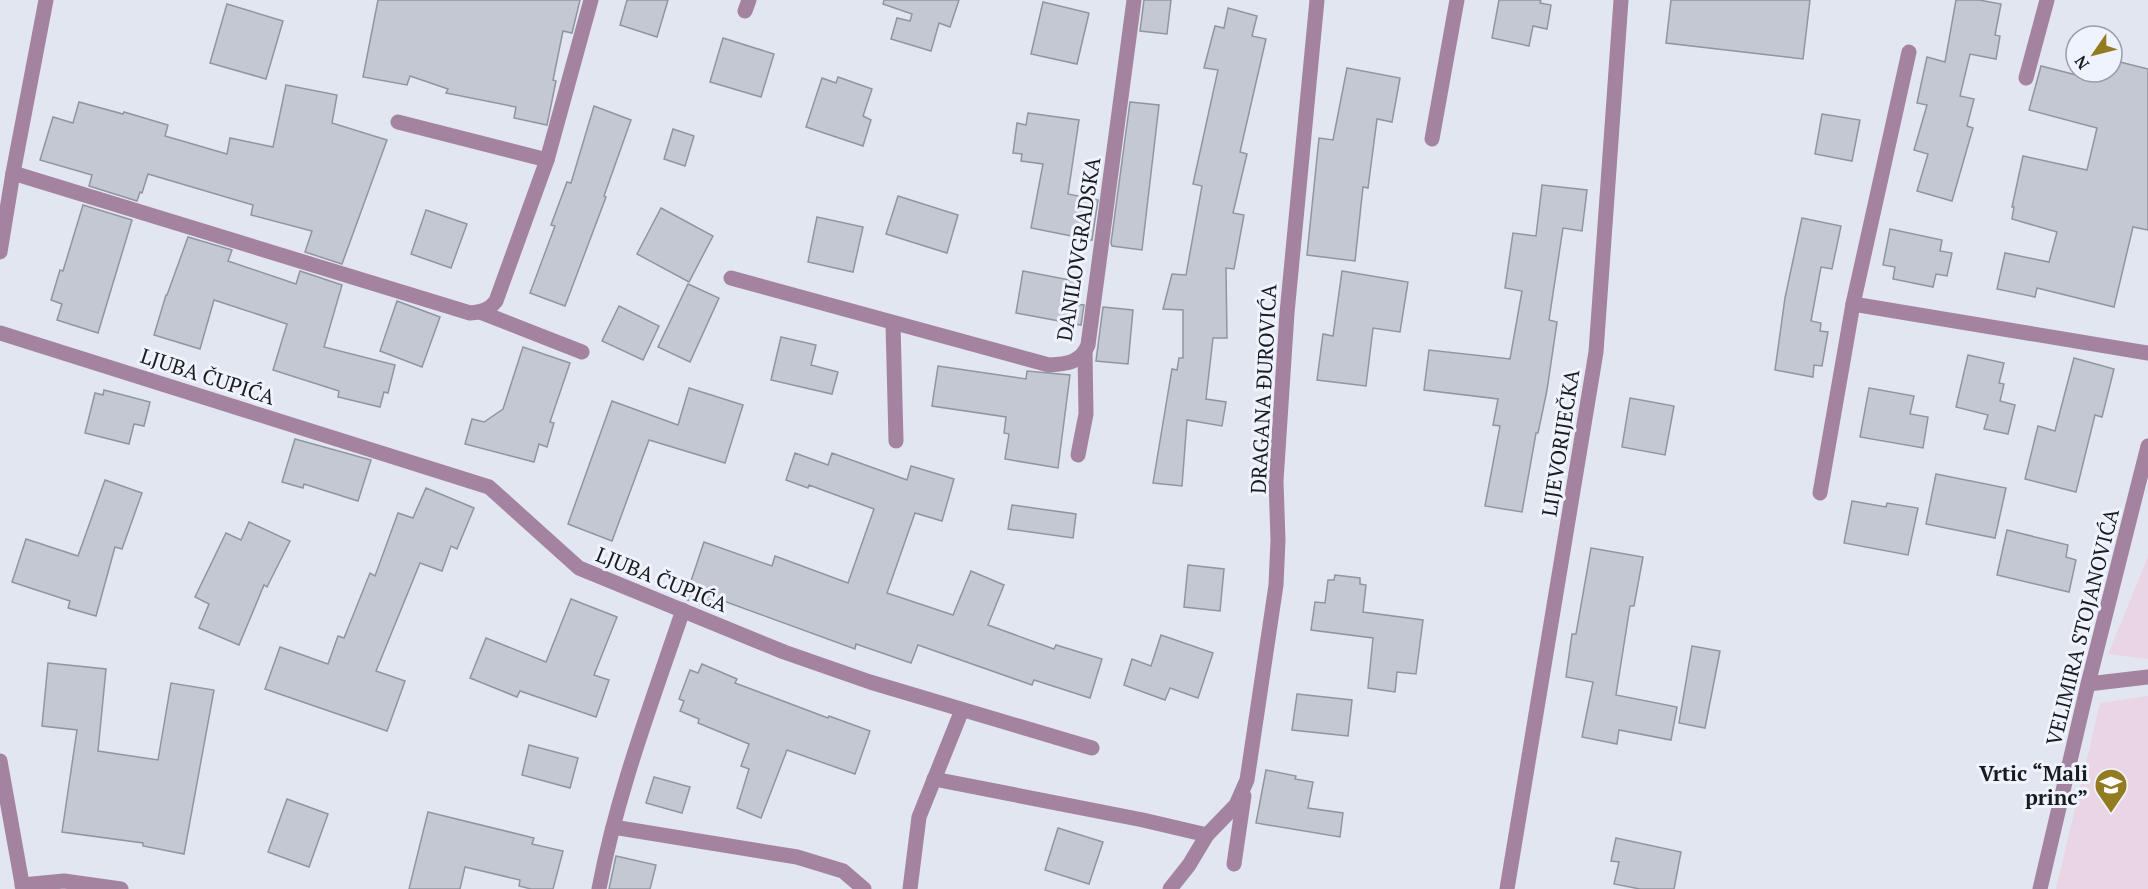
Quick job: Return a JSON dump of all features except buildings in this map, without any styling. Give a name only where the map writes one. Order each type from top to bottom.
[{"type":"street","points":[[0,252],[45,0]]},
{"type":"street","points":[[13,173],[470,313],[480,312],[490,308],[496,301],[547,160],[591,0]]},
{"type":"street","name":"DANILOVGRADSKA","points":[[730,278],[1049,365],[1068,364],[1078,359],[1085,352],[1090,333],[1134,0]]},
{"type":"street","name":"DRAGANA ĐUROVIĆA","points":[[1234,864],[1276,585],[1278,540],[1276,481],[1287,313],[1317,0]]},
{"type":"street","points":[[1432,139],[1458,0]]},
{"type":"street","name":"LIJEVORIJEČKA","points":[[1507,889],[1596,352],[1621,0]]},
{"type":"street","points":[[2026,78],[2047,0]]},
{"type":"street","points":[[1820,493],[1853,304],[1909,52]]},
{"type":"street","points":[[398,122],[547,160]]},
{"type":"street","points":[[1853,304],[2148,353]]},
{"type":"street","points":[[480,312],[582,352]]},
{"type":"street","points":[[893,324],[896,441]]},
{"type":"street","name":"LJUBA ČUPIĆA","points":[[0,333],[489,487],[579,568],[784,652],[870,682],[1092,748]]},
{"type":"street","points":[[1078,455],[1086,414],[1085,352]]},
{"type":"street","name":"VELIMIRA STOJANOVIĆA","points":[[2040,889],[2088,684],[2148,446]]},
{"type":"street","points":[[599,889],[613,826],[627,778],[683,610]]},
{"type":"street","points":[[2088,684],[2148,677]]},
{"type":"street","points":[[910,889],[919,817],[962,710]]},
{"type":"street","points":[[0,761],[23,887],[64,881],[121,889]]},
{"type":"street","points":[[934,779],[1207,834]]},
{"type":"street","name":"DRAGANA ĐUROVIĆA","points":[[1170,889],[1189,865],[1207,834],[1236,805],[1246,780]]},
{"type":"street","points":[[613,826],[797,857],[843,871],[864,889]]},
{"type":"shaded area","points":[[2148,557],[2148,659],[2108,654]]},
{"type":"shaded area","name":"Vrtic “Mali princ”","points":[[2148,696],[2148,889],[2056,889],[2100,703]]},
{"type":"place","name":"Vrtic “Mali princ”","points":[[2111,814]]}]
